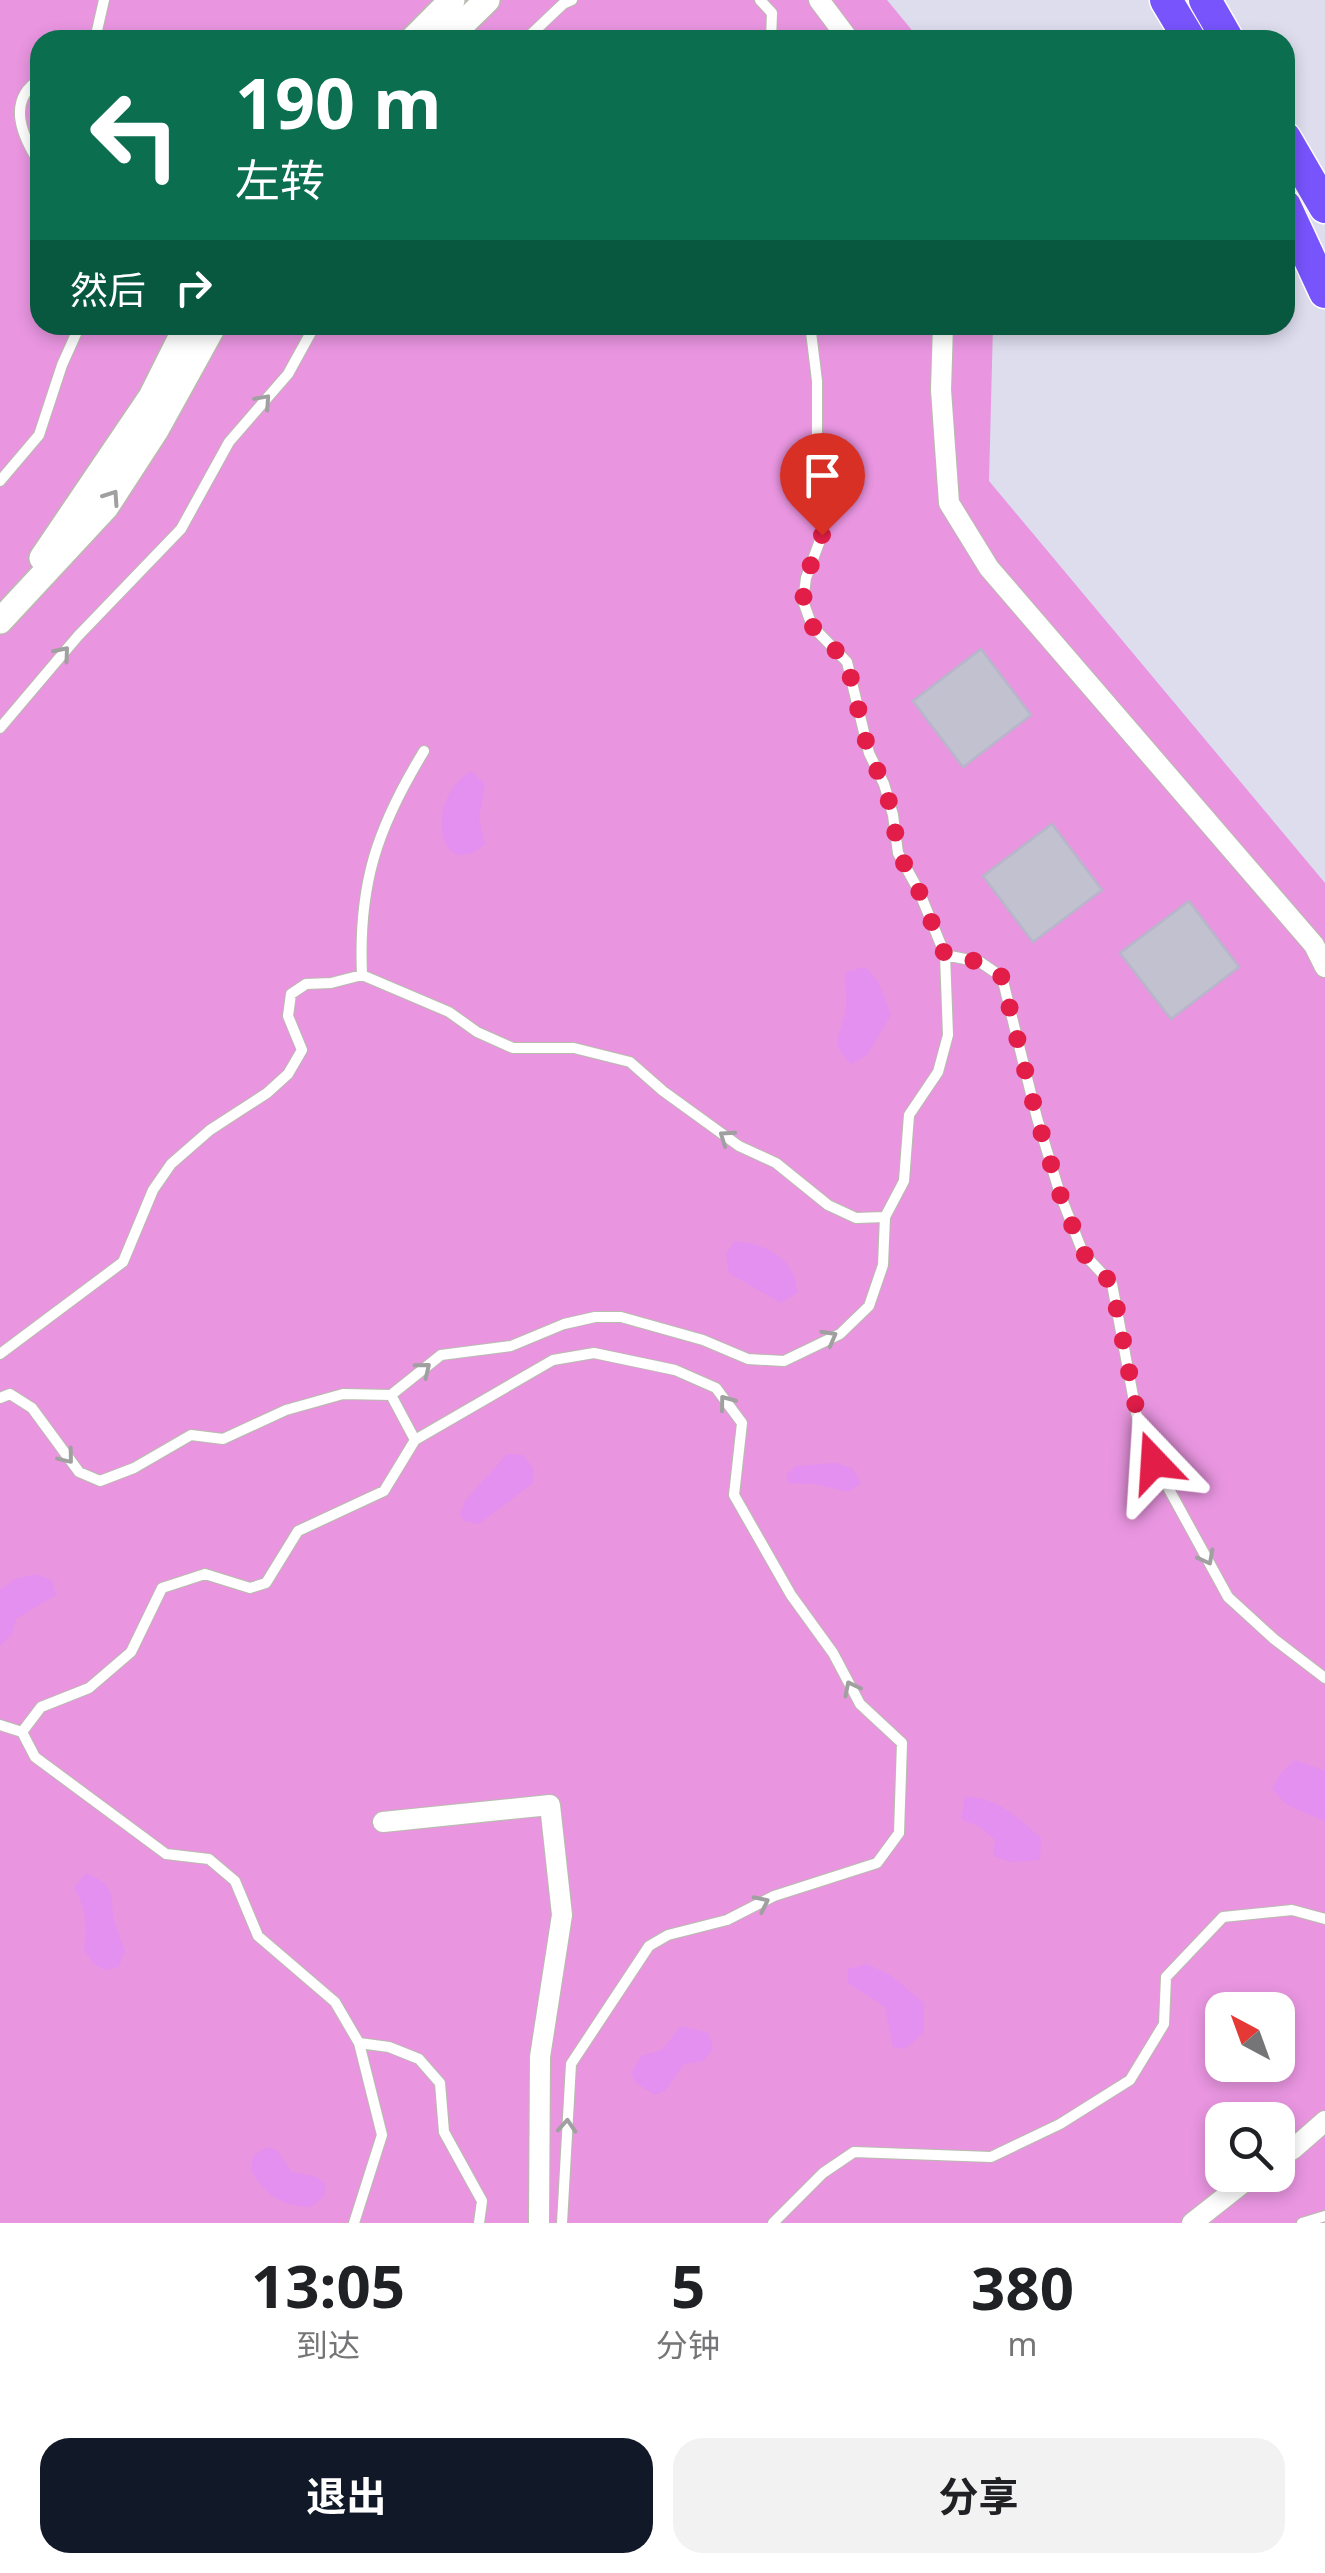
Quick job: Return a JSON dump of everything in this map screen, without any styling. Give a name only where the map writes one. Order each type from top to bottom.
[{"type":"main road","points":[[1166,0],[1184,30]]},
{"type":"main road","points":[[1205,0],[1222,30]]},
{"type":"main road","points":[[1295,155],[1325,206]]},
{"type":"main road","points":[[1295,228],[1325,292]]},
{"type":"street","points":[[422,30],[452,0]]},
{"type":"street","points":[[456,30],[487,0]]},
{"type":"street","points":[[819,0],[842,30]]},
{"type":"street","points":[[0,598],[36,566],[152,398],[182,335]]},
{"type":"street","points":[[0,621],[106,508],[156,430],[208,335]]},
{"type":"street","points":[[943,335],[941,390],[949,503],[989,568],[1314,945],[1325,966]]},
{"type":"street","points":[[383,1822],[550,1805],[562,1915],[540,2058],[539,2223]]},
{"type":"street","points":[[1295,2145],[1325,2120]]},
{"type":"street","points":[[1192,2223],[1231,2192]]},
{"type":"lane","points":[[97,30],[104,0]]},
{"type":"lane","points":[[536,30],[572,0]]},
{"type":"lane","points":[[760,0],[772,13],[771,30]]},
{"type":"lane","points":[[30,87],[18,116],[30,148]]},
{"type":"lane","points":[[0,481],[39,436],[76,335]]},
{"type":"lane","points":[[0,728],[78,636],[182,529],[230,442],[288,374],[309,335]]},
{"type":"lane","points":[[0,1398],[10,1394],[32,1408],[80,1472],[100,1481],[134,1468],[191,1435],[223,1439],[286,1410],[343,1394],[391,1395],[441,1355],[511,1346],[564,1324],[596,1317],[620,1318],[703,1340],[748,1358],[784,1361],[840,1334],[869,1306],[884,1265],[886,1217],[904,1182],[909,1115],[938,1072],[948,1035],[945,955],[898,852],[893,816],[884,784],[869,754],[847,662],[812,626],[803,601],[828,504],[817,477],[817,381],[811,335]]},
{"type":"lane","points":[[362,974],[360,924],[372,861],[396,797],[424,750]]},
{"type":"lane","points":[[945,955],[980,962],[1002,977],[1060,1194],[1083,1253],[1112,1284],[1140,1428],[1154,1462],[1228,1597],[1325,1678]]},
{"type":"lane","points":[[0,1354],[124,1262],[153,1190],[172,1164],[210,1130],[267,1093],[288,1074],[302,1050],[288,1016],[291,994],[306,984],[332,983],[362,974],[449,1012],[477,1032],[513,1048],[574,1048],[630,1062],[724,1135],[776,1163],[828,1204],[856,1218],[886,1217]]},
{"type":"lane","points":[[22,1732],[40,1707],[90,1688],[131,1652],[162,1588],[204,1574],[250,1588],[266,1583],[298,1531],[384,1491],[414,1440],[553,1360],[594,1353],[675,1370],[716,1388],[742,1423],[734,1496],[791,1595],[834,1653],[860,1704],[902,1743],[899,1832],[877,1863],[774,1896],[727,1920],[668,1934],[649,1946],[572,2064],[562,2223]]},
{"type":"lane","points":[[391,1395],[414,1440]]},
{"type":"lane","points":[[0,1725],[22,1732],[35,1757],[166,1854],[209,1859],[235,1881],[258,1936],[336,2002],[359,2043],[382,2135],[354,2223]]},
{"type":"lane","points":[[773,2223],[823,2172],[854,2152],[992,2157],[1060,2124],[1130,2080],[1164,2024],[1166,1977],[1223,1916],[1292,1910],[1325,1919]]},
{"type":"lane","points":[[359,2043],[389,2046],[420,2060],[440,2083],[444,2132],[482,2201],[479,2223]]},
{"type":"lane","points":[[1295,2147],[1325,2130]]},
{"type":"lane","points":[[1302,2223],[1325,2216]]},
{"type":"shaded area","points":[[0,0],[887,0],[912,30],[30,30],[30,335],[993,335],[989,481],[1325,883],[1325,2223],[0,2223]]},
{"type":"shaded area","points":[[471,771],[485,784],[479,818],[485,844],[469,854],[456,854],[447,847],[442,818],[446,800]]},
{"type":"shaded area","points":[[865,967],[878,981],[891,1015],[867,1055],[851,1064],[838,1045],[846,1008],[845,972]]},
{"type":"shaded area","points":[[735,1241],[778,1255],[791,1271],[797,1293],[781,1303],[729,1273],[726,1254]]},
{"type":"shaded area","points":[[507,1454],[523,1455],[533,1468],[533,1483],[479,1524],[464,1521],[460,1515],[465,1501]]},
{"type":"shaded area","points":[[835,1463],[852,1468],[861,1483],[848,1492],[815,1484],[788,1483],[787,1475],[795,1466]]},
{"type":"shaded area","points":[[35,1574],[52,1580],[56,1595],[16,1619],[12,1634],[0,1646],[0,1590],[15,1579]]},
{"type":"shaded area","points":[[1295,1760],[1325,1771],[1325,1821],[1287,1805],[1272,1789],[1280,1774]]},
{"type":"shaded area","points":[[965,1797],[997,1804],[1024,1823],[1041,1838],[1040,1860],[1011,1862],[993,1856],[995,1840],[980,1827],[961,1819]]},
{"type":"shaded area","points":[[86,1873],[109,1889],[125,1950],[119,1967],[105,1970],[94,1964],[84,1950],[85,1918],[74,1888]]},
{"type":"shaded area","points":[[867,1964],[892,1976],[924,2003],[924,2032],[905,2049],[893,2047],[885,2007],[848,1983],[848,1969]]},
{"type":"shaded area","points":[[681,2026],[709,2033],[713,2049],[703,2061],[684,2064],[665,2091],[655,2095],[636,2083],[631,2074],[641,2056],[662,2050]]},
{"type":"shaded area","points":[[267,2147],[277,2150],[292,2172],[317,2177],[326,2184],[324,2196],[311,2207],[283,2202],[269,2193],[251,2171],[253,2156]]},
{"type":"building","points":[[981,649],[1031,715],[963,767],[913,701]]},
{"type":"building","points":[[1052,824],[1102,890],[1033,942],[983,876]]},
{"type":"building","points":[[1189,901],[1239,967],[1171,1019],[1120,953]]},
{"type":"route","points":[[822,535],[806,578],[803,601],[812,626],[847,662],[869,754],[884,784],[893,816],[898,852],[945,955],[980,962],[1002,977],[1060,1194],[1083,1253],[1112,1284],[1140,1428],[1154,1462]]}]
